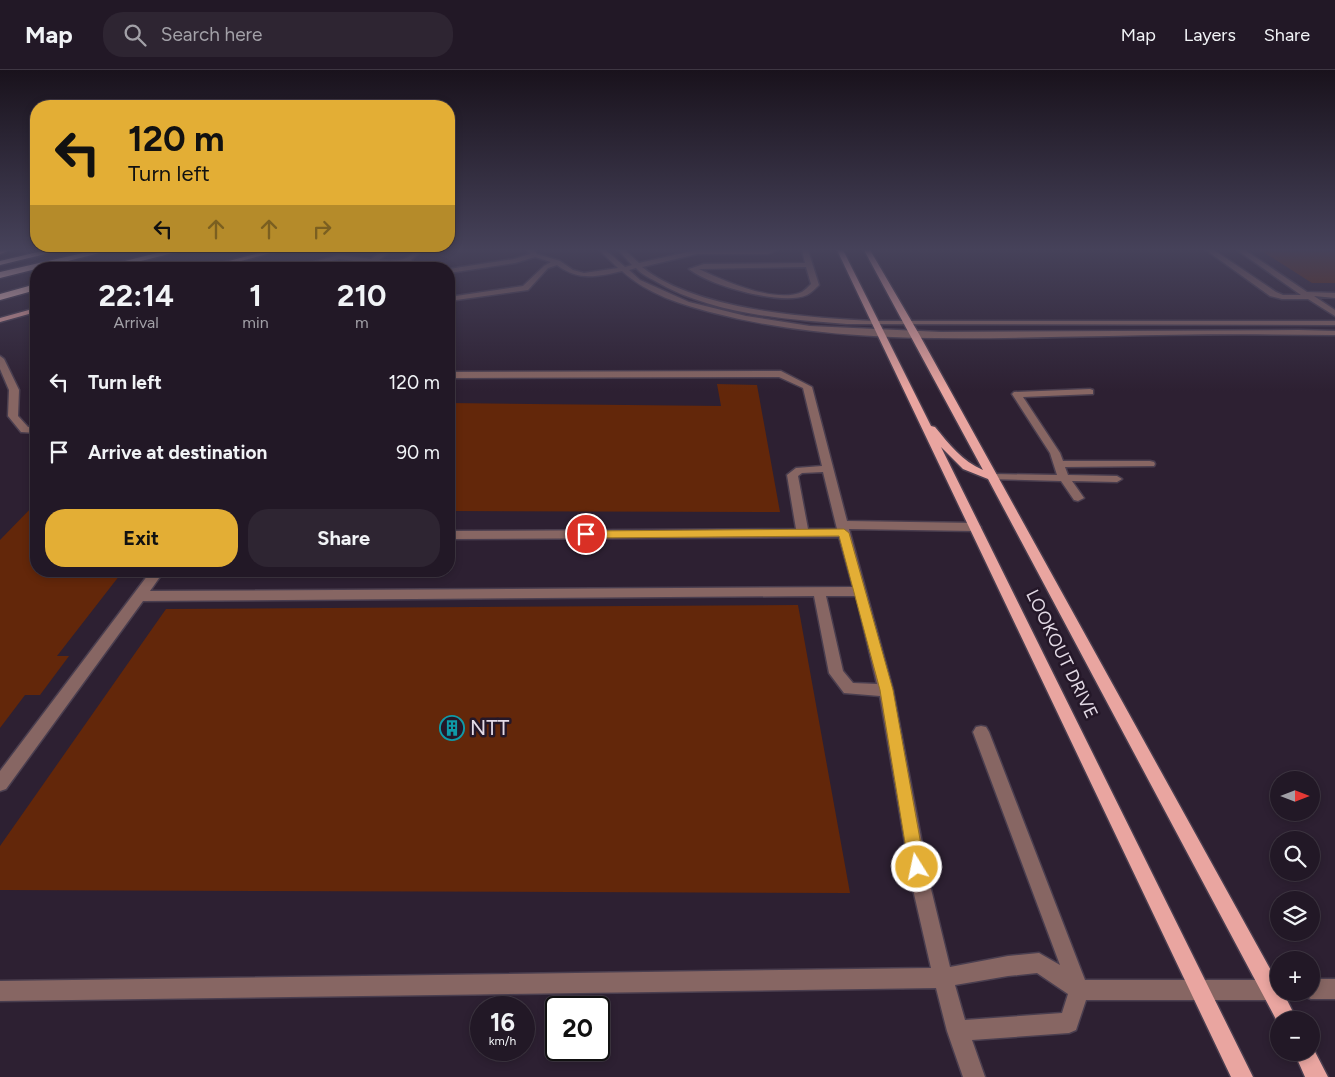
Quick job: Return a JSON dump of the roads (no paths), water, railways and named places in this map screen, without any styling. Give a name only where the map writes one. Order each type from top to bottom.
[{"type":"main road","name":"LOOKOUT DRIVE","points":[[865,297],[921,418],[1202,991],[1242,1077]]},
{"type":"main road","name":"LOOKOUT DRIVE","points":[[894,297],[1270,981]]},
{"type":"main road","points":[[0,320],[30,312]]},
{"type":"main road","points":[[921,418],[955,457],[967,467],[992,477]]},
{"type":"main road","points":[[1309,1061],[1318,1077]]},
{"type":"street","points":[[668,297],[716,312],[789,325],[912,328],[1335,323]]},
{"type":"street","points":[[700,297],[746,309],[878,328],[1335,333]]},
{"type":"street","points":[[1309,297],[1335,314]]},
{"type":"street","points":[[1,364],[5,383],[14,390],[13,416],[25,430],[30,430]]},
{"type":"street","points":[[455,375],[781,374],[807,387],[886,690],[917,867],[942,978],[957,1031],[974,1077]]},
{"type":"street","points":[[1078,498],[1064,478],[1055,453],[1017,394],[1090,392]]},
{"type":"street","points":[[1059,464],[1150,464]]},
{"type":"street","points":[[803,533],[792,475],[800,470],[828,469]]},
{"type":"street","points":[[992,477],[1117,479]]},
{"type":"street","points":[[455,535],[803,533],[843,529],[974,527]]},
{"type":"street","points":[[0,784],[154,577]]},
{"type":"street","points":[[819,591],[836,673],[849,689],[886,690]]},
{"type":"street","points":[[140,596],[861,591]]},
{"type":"street","points":[[957,1031],[1069,1023],[1079,990],[981,732]]},
{"type":"street","points":[[0,991],[942,978],[1008,966],[1039,963],[1079,990],[1270,990]]},
{"type":"street","points":[[1320,989],[1335,989]]},
{"type":"place","name":"NTT","points":[[452,728]]}]
